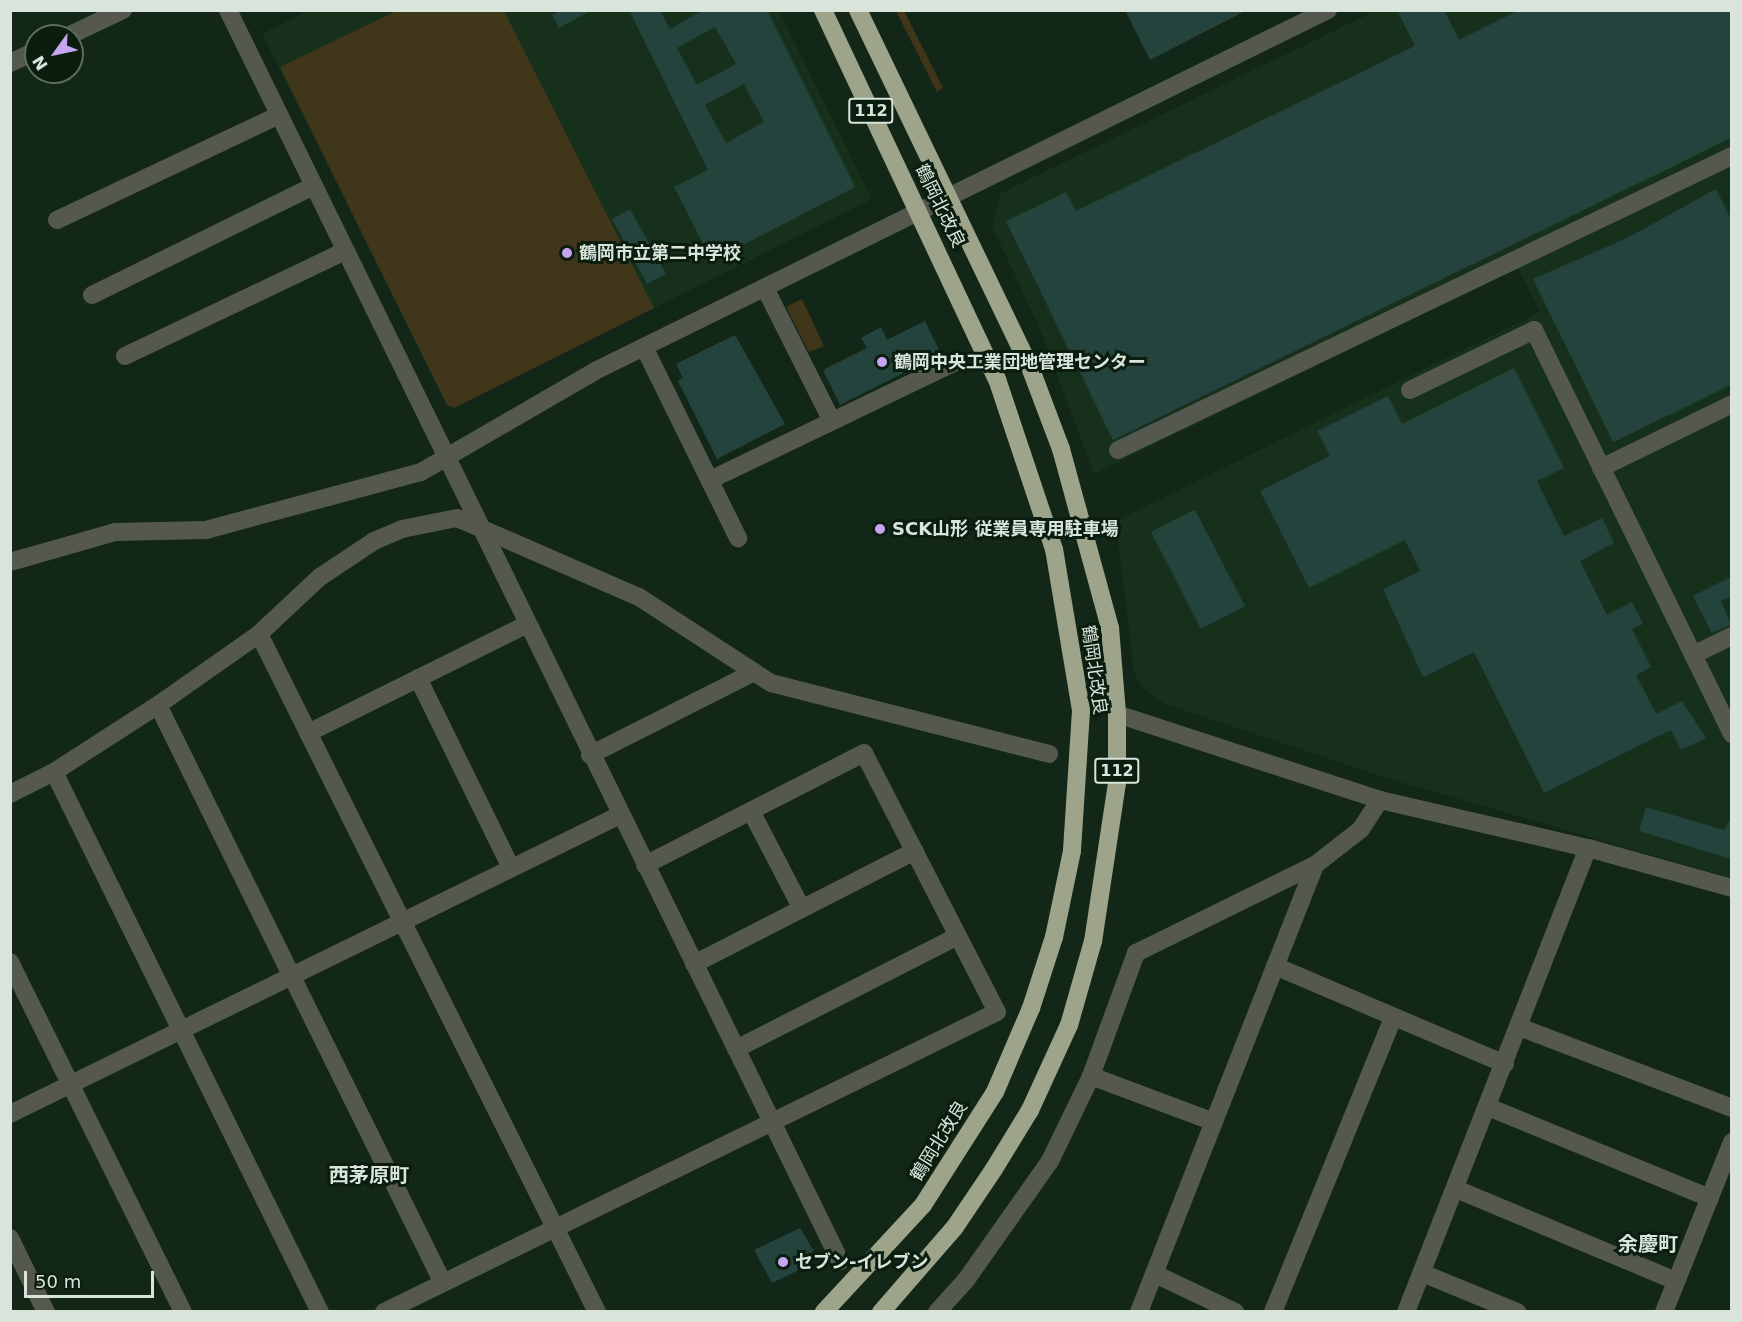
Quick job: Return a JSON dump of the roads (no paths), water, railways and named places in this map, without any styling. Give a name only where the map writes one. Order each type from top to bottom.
[{"type":"highway","name":"鶴岡北改良","points":[[823,10],[997,379],[1054,549],[1081,711],[1080,778],[1072,851],[1054,937],[1032,1008],[994,1092],[923,1205],[824,1311]]},
{"type":"highway","name":"鶴岡北改良","points":[[858,10],[1030,367],[1062,448],[1110,628],[1117,714],[1117,783],[1093,941],[1069,1025],[1030,1110],[994,1169],[955,1227],[881,1311]]},
{"type":"street","points":[[84,28],[123,10]]},
{"type":"street","points":[[228,10],[447,458],[476,525],[840,1261]]},
{"type":"street","points":[[10,562],[115,532],[206,530],[421,472],[550,395],[1328,10]]},
{"type":"street","points":[[10,63],[24,57]]},
{"type":"street","points":[[57,220],[279,115]]},
{"type":"street","points":[[1118,450],[1731,156]]},
{"type":"street","points":[[92,295],[314,186]]},
{"type":"street","points":[[125,356],[345,251]]},
{"type":"street","points":[[765,288],[832,421]]},
{"type":"street","points":[[1410,390],[1534,330],[1731,734]]},
{"type":"street","points":[[645,348],[738,538]]},
{"type":"street","points":[[710,480],[955,362]]},
{"type":"street","points":[[1601,468],[1731,404]]},
{"type":"street","points":[[10,794],[54,772],[158,705],[259,634],[320,577],[374,541],[402,529],[458,518],[639,597],[771,683],[1049,754]]},
{"type":"street","points":[[308,733],[526,625]]},
{"type":"street","points":[[259,634],[552,1229],[597,1311]]},
{"type":"street","points":[[1693,655],[1731,636]]},
{"type":"street","points":[[590,754],[754,672]]},
{"type":"street","points":[[418,678],[511,868]]},
{"type":"street","points":[[158,705],[443,1283]]},
{"type":"street","points":[[1117,714],[1380,800],[1588,848],[1731,888]]},
{"type":"street","points":[[384,1311],[998,1012],[864,753],[645,865]]},
{"type":"street","points":[[54,772],[320,1311]]},
{"type":"street","points":[[937,1311],[966,1280],[1050,1161],[1091,1076],[1136,953],[1315,865],[1361,829],[1380,800]]},
{"type":"street","points":[[751,811],[801,909]]},
{"type":"street","points":[[10,1114],[620,815]]},
{"type":"street","points":[[1406,1311],[1456,1189],[1588,848]]},
{"type":"street","points":[[694,964],[915,851]]},
{"type":"street","points":[[1138,1311],[1155,1274],[1315,865]]},
{"type":"street","points":[[736,1049],[958,936]]},
{"type":"street","points":[[10,962],[183,1311]]},
{"type":"street","points":[[1275,966],[1504,1064]]},
{"type":"street","points":[[1273,1311],[1393,1018]]},
{"type":"street","points":[[1519,1027],[1731,1108]]},
{"type":"street","points":[[1091,1076],[1214,1122]]},
{"type":"street","points":[[1488,1107],[1710,1198]]},
{"type":"street","points":[[1664,1311],[1710,1198],[1725,1181],[1731,1142]]},
{"type":"street","points":[[1456,1189],[1676,1281]]},
{"type":"street","points":[[10,1238],[46,1311]]},
{"type":"street","points":[[1422,1273],[1517,1311]]},
{"type":"street","points":[[1155,1274],[1235,1311]]},
{"type":"place","name":"鶴岡市立第二中学校","points":[[567,253]]},
{"type":"place","name":"鶴岡中央工業団地管理センター","points":[[882,362]]},
{"type":"place","name":"SCK山形 従業員専用駐車場","points":[[880,529]]},
{"type":"place","name":"セブン-イレブン","points":[[783,1262]]},
{"type":"district","name":"西茅原町","points":[[369,1175]]},
{"type":"district","name":"余慶町","points":[[1648,1244]]}]
